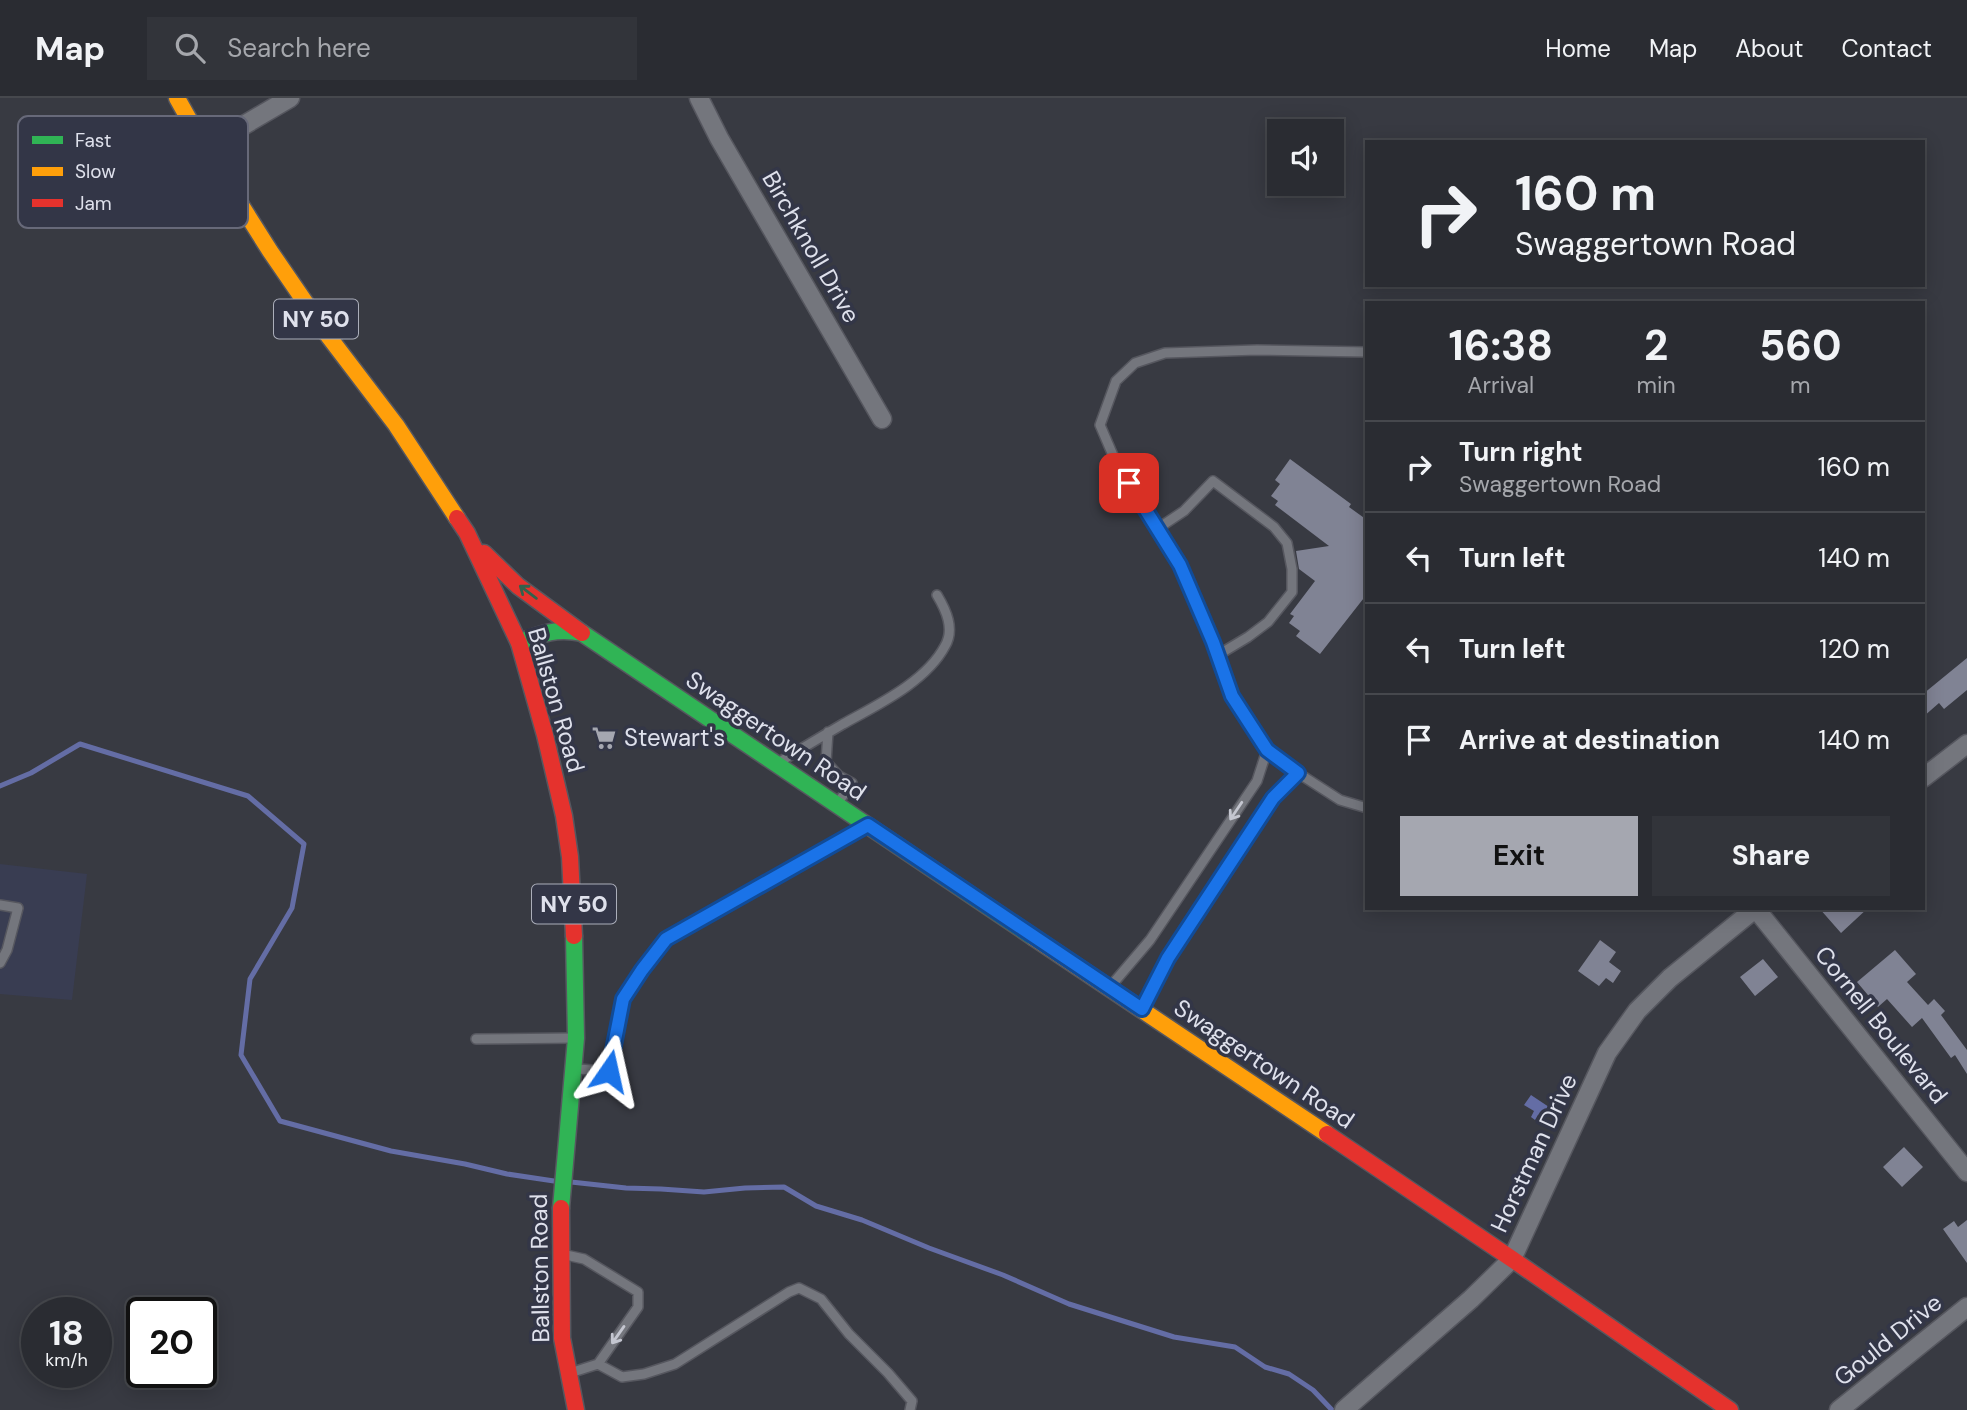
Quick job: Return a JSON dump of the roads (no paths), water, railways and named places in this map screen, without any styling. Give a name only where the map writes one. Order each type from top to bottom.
[{"type":"main road","name":"Ballston Road","points":[[177,98],[187,116]]},
{"type":"main road","name":"Ballston Road","points":[[248,216],[329,337],[396,425],[467,533],[519,643],[545,735],[564,816],[575,909],[576,1038],[562,1171],[561,1254],[562,1338],[576,1410]]},
{"type":"main road","name":"Swaggertown Road","points":[[467,533],[493,564],[582,633],[1512,1259],[1730,1410]]},
{"type":"main road","points":[[519,643],[562,628],[582,633]]},
{"type":"street","points":[[248,123],[290,98]]},
{"type":"street","name":"Birchknoll Drive","points":[[699,98],[719,138],[882,419]]},
{"type":"street","points":[[1925,776],[1967,744]]},
{"type":"street","name":"Horstman Drive","points":[[1344,1410],[1471,1299],[1512,1259],[1607,1053],[1637,1011],[1670,978],[1754,910]]},
{"type":"street","name":"Cornell Boulevard","points":[[1758,910],[1967,1172]]},
{"type":"street","name":"Gould Drive","points":[[1839,1410],[1967,1307]]},
{"type":"lane","points":[[1365,352],[1257,350],[1165,353],[1135,363],[1116,381],[1100,425],[1115,460],[1180,565],[1218,655],[1232,696],[1267,750],[1340,800],[1365,807]]},
{"type":"lane","points":[[1157,529],[1184,511],[1213,481],[1274,527],[1287,543],[1292,569],[1292,592],[1268,622],[1218,655]]},
{"type":"lane","points":[[776,764],[900,692],[926,670],[946,645],[949,629],[947,613],[937,595]]},
{"type":"lane","points":[[828,732],[826,762],[839,776],[852,783],[837,805]]},
{"type":"lane","points":[[1110,988],[1150,940],[1257,781],[1267,750]]},
{"type":"lane","points":[[1142,1009],[1168,958],[1273,798],[1298,773]]},
{"type":"lane","points":[[574,1069],[609,1071],[623,999],[666,939],[868,825]]},
{"type":"lane","points":[[0,905],[18,908],[7,950],[0,962]]},
{"type":"lane","points":[[476,1039],[576,1038]]},
{"type":"lane","points":[[561,1254],[584,1259],[638,1292],[638,1307],[598,1364],[569,1373]]},
{"type":"lane","points":[[598,1364],[622,1377],[644,1374],[675,1364],[799,1288],[821,1299],[849,1334],[912,1401],[910,1410]]},
{"type":"water","points":[[1531,1095],[1552,1109],[1544,1119],[1538,1115],[1535,1120],[1531,1117],[1534,1111],[1524,1105]]},
{"type":"waterway","points":[[0,786],[31,773],[80,744],[248,796],[304,844],[292,908],[250,979],[241,1055],[280,1121],[391,1151],[554,1181]]},
{"type":"waterway","points":[[571,1182],[704,1192],[784,1187],[816,1206],[862,1220],[1069,1304],[1174,1337],[1235,1347],[1265,1367],[1289,1374],[1313,1390],[1332,1410]]},
{"type":"place","name":"Stewart's","points":[[604,738]]}]
